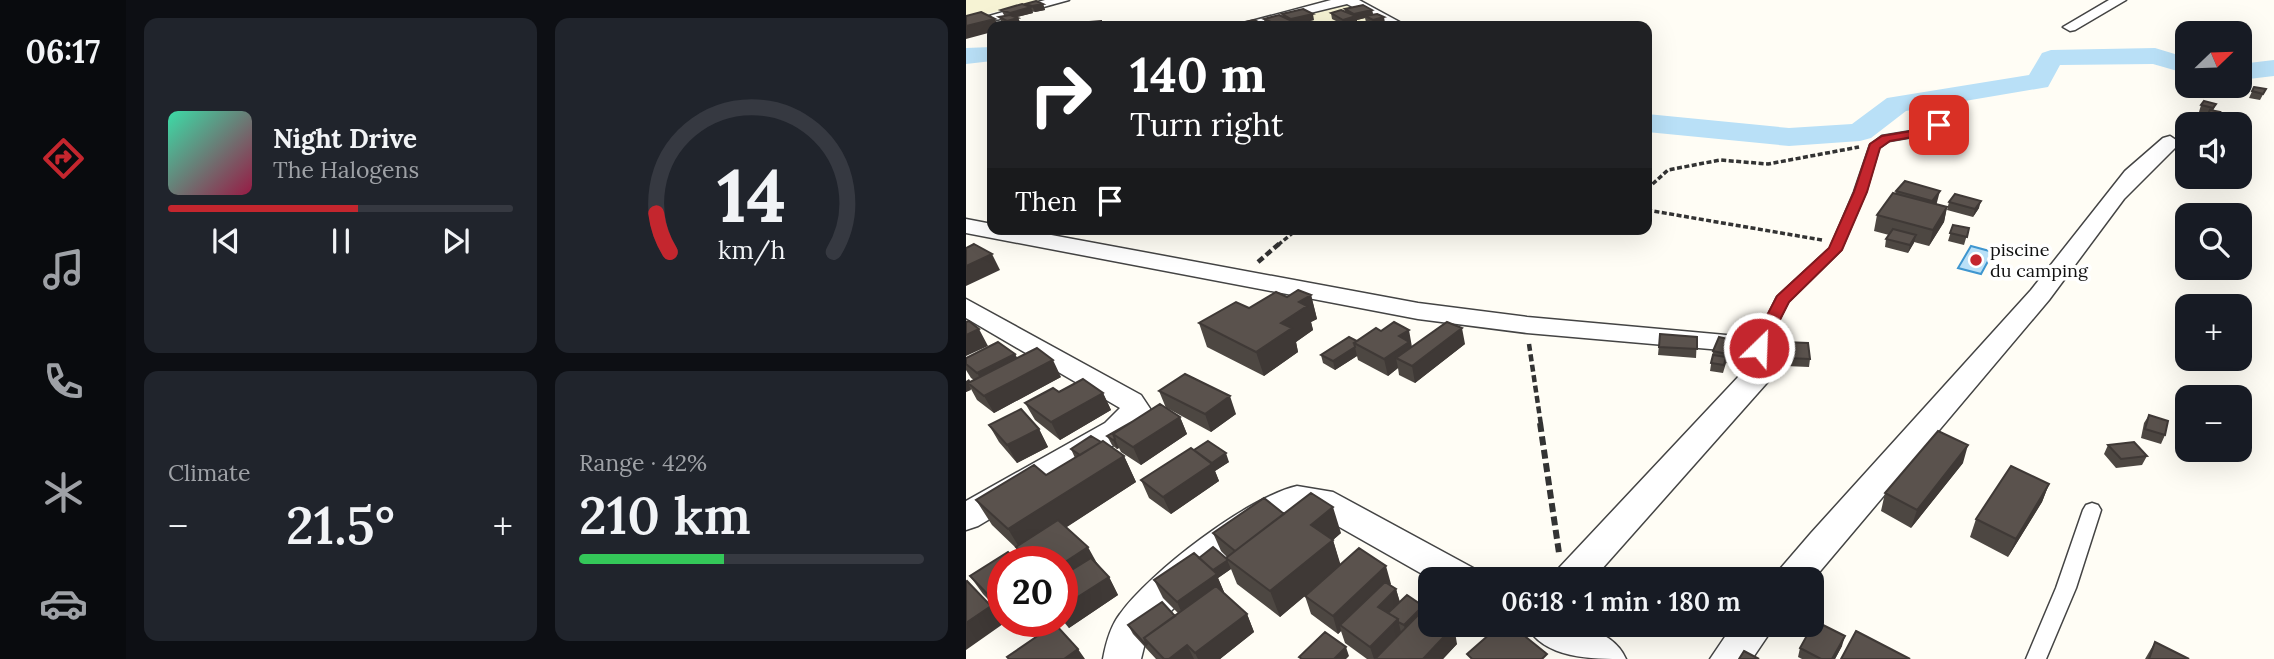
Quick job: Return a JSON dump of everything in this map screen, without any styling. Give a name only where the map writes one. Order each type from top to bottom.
[{"type":"street","points":[[989,18],[1062,0]]},
{"type":"street","points":[[1270,21],[1348,0],[1390,21]]},
{"type":"street","points":[[2070,27],[2119,0]]},
{"type":"street","points":[[1803,567],[2043,293],[2144,160],[2170,142]]},
{"type":"street","points":[[966,226],[987,230]]},
{"type":"street","points":[[1017,235],[1418,311],[1527,326],[1759,348],[1769,358],[1763,370],[1571,567]]},
{"type":"street","points":[[989,252],[1023,236]]},
{"type":"street","points":[[966,517],[1116,430],[1136,410],[1131,402],[967,309]]},
{"type":"street","points":[[1122,659],[1132,627],[1150,604],[1201,561],[1276,507],[1294,499],[1321,501],[1440,567]]},
{"type":"street","points":[[1567,637],[1607,659]]},
{"type":"street","points":[[1729,659],[1746,637]]},
{"type":"lane","points":[[1759,348],[1782,300],[1822,264],[1838,243],[1860,192],[1874,147],[1886,138],[1920,133],[1939,125]]},
{"type":"lane","points":[[2036,659],[2066,588],[2092,510]]},
{"type":"path","points":[[1652,184],[1668,170],[1720,160],[1768,164],[1837,153],[1886,138]]},
{"type":"path","points":[[1652,211],[1838,243]]},
{"type":"path","points":[[1239,278],[1290,235]]},
{"type":"path","points":[[1527,326],[1564,567]]},
{"type":"shaded area","points":[[966,0],[1045,0],[966,19]]},
{"type":"shaded area","points":[[1345,3],[1380,21],[1271,21]]},
{"type":"water","name":"piscine du camping","points":[[1971,246],[1993,252],[1981,274],[1958,268]]},
{"type":"building","points":[[1036,1],[1043,4],[1025,4]]},
{"type":"building","points":[[1022,4],[1031,7],[1010,13],[1001,10]]},
{"type":"building","points":[[1363,5],[1372,10],[1354,14],[1345,9]]},
{"type":"building","points":[[1303,9],[1313,14],[1291,19],[1282,14]]},
{"type":"building","points":[[1341,10],[1356,16],[1343,20],[1331,13]]},
{"type":"building","points":[[981,12],[995,19],[966,26],[966,16]]},
{"type":"building","points":[[1377,14],[1384,17],[1373,20],[1365,16]]},
{"type":"building","points":[[1010,15],[1018,18],[1007,21],[999,17]]},
{"type":"building","points":[[1279,15],[1292,21],[1269,21],[1264,19]]},
{"type":"building","points":[[2254,87],[2266,89],[2263,94],[2252,91]]},
{"type":"building","points":[[2204,101],[2216,104],[2213,108],[2201,105]]},
{"type":"building","points":[[1905,181],[1940,191],[1932,201],[1896,191]]},
{"type":"building","points":[[1893,193],[1947,207],[1933,230],[1877,215]]},
{"type":"building","points":[[1955,194],[1981,201],[1975,209],[1949,202]]},
{"type":"building","points":[[1953,225],[1969,228],[1967,237],[1950,233]]},
{"type":"building","points":[[1893,229],[1916,235],[1910,245],[1886,239]]},
{"type":"building","points":[[974,244],[992,254],[966,266],[966,248]]},
{"type":"building","points":[[1298,290],[1311,295],[1299,302],[1307,306],[1281,323],[1292,328],[1256,352],[1199,323],[1236,302],[1249,308],[1276,292],[1287,297]]},
{"type":"building","points":[[969,321],[979,329],[966,335],[966,322]]},
{"type":"building","points":[[1394,322],[1409,330],[1399,336],[1409,342],[1384,359],[1354,343],[1376,328],[1381,331]]},
{"type":"building","points":[[1447,322],[1462,328],[1412,366],[1396,358]]},
{"type":"building","points":[[1660,334],[1697,337],[1697,349],[1659,347]]},
{"type":"building","points":[[1349,337],[1357,341],[1354,343],[1355,347],[1333,361],[1321,355]]},
{"type":"building","points":[[1719,337],[1741,342],[1736,356],[1713,351]]},
{"type":"building","points":[[998,342],[1015,354],[977,373],[966,364],[966,358]]},
{"type":"building","points":[[1784,342],[1808,343],[1810,359],[1786,358]]},
{"type":"building","points":[[1037,348],[1053,360],[984,396],[968,383]]},
{"type":"building","points":[[1713,355],[1726,357],[1724,365],[1711,363]]},
{"type":"building","points":[[1185,374],[1230,396],[1205,414],[1159,391]]},
{"type":"building","points":[[1083,379],[1103,393],[1051,422],[1025,403],[1053,388],[1059,392]]},
{"type":"building","points":[[1160,404],[1180,417],[1133,447],[1113,434]]},
{"type":"building","points":[[1021,409],[1039,429],[1007,445],[989,425]]},
{"type":"building","points":[[2149,415],[2168,421],[2165,435],[2145,429]]},
{"type":"building","points":[[1135,420],[1113,434],[1115,439],[1107,436]]},
{"type":"building","points":[[1938,431],[1968,445],[1917,510],[1885,493]]},
{"type":"building","points":[[1091,436],[1101,442],[1080,455],[1071,449]]},
{"type":"building","points":[[1103,441],[1124,456],[1008,529],[976,500],[1034,465],[1046,475]]},
{"type":"building","points":[[1208,441],[1226,453],[1212,463],[1194,450]]},
{"type":"building","points":[[2134,442],[2147,456],[2121,459],[2108,445]]},
{"type":"building","points":[[1191,448],[1212,464],[1163,497],[1141,480]]},
{"type":"building","points":[[2011,466],[2049,484],[2016,539],[1976,519]]},
{"type":"building","points":[[1311,493],[1333,507],[1311,525],[1333,540],[1270,591],[1226,558]]},
{"type":"building","points":[[1264,498],[1284,514],[1235,551],[1213,533]]},
{"type":"building","points":[[1058,520],[1088,547],[1078,554],[1078,546],[1018,546]]},
{"type":"building","points":[[1213,547],[1228,560],[1213,570],[1199,558]]},
{"type":"building","points":[[1359,548],[1386,566],[1333,616],[1305,596]]},
{"type":"building","points":[[1194,553],[1217,574],[1177,602],[1154,580]]},
{"type":"building","points":[[1091,558],[1109,577],[1078,597],[1078,566]]},
{"type":"building","points":[[987,565],[987,594],[970,576]]},
{"type":"building","points":[[966,582],[987,602],[987,609],[966,623]]},
{"type":"building","points":[[1385,582],[1396,589],[1378,607],[1398,619],[1370,647],[1340,625]]},
{"type":"building","points":[[1216,586],[1247,614],[1195,653],[1187,645],[1169,659],[1164,659],[1144,638]]},
{"type":"building","points":[[1407,595],[1418,603],[1418,611],[1404,625],[1388,613]]},
{"type":"building","points":[[1162,602],[1175,616],[1144,638],[1146,645],[1128,625]]},
{"type":"building","points":[[1418,615],[1418,637],[1444,637],[1423,659],[1375,659]]},
{"type":"building","points":[[1824,626],[1845,636],[1832,659],[1821,659],[1800,648],[1806,637],[1824,637]]},
{"type":"building","points":[[1856,631],[1910,659],[1841,659]]},
{"type":"building","points":[[1325,632],[1346,647],[1334,659],[1299,657]]},
{"type":"building","points":[[1036,637],[1067,637],[1078,649],[1064,659],[1007,657]]},
{"type":"building","points":[[1486,637],[1526,637],[1547,654],[1542,659],[1472,659],[1467,654]]},
{"type":"building","points":[[2155,642],[2189,659],[2149,659]]},
{"type":"building","points":[[1744,651],[1759,659],[1739,659]]},
{"type":"waterway","points":[[966,56],[987,54]]},
{"type":"waterway","points":[[1652,123],[1789,137],[1860,132],[1897,104],[2039,81],[2051,58],[2155,56],[2175,62]]},
{"type":"waterway","points":[[2252,71],[2274,68]]},
{"type":"place","name":"piscine du camping","points":[[1976,260]]},
{"type":"route","points":[[1759,348],[1782,300],[1835,250],[1860,192],[1874,147],[1886,138],[1920,133],[1939,125]]}]
